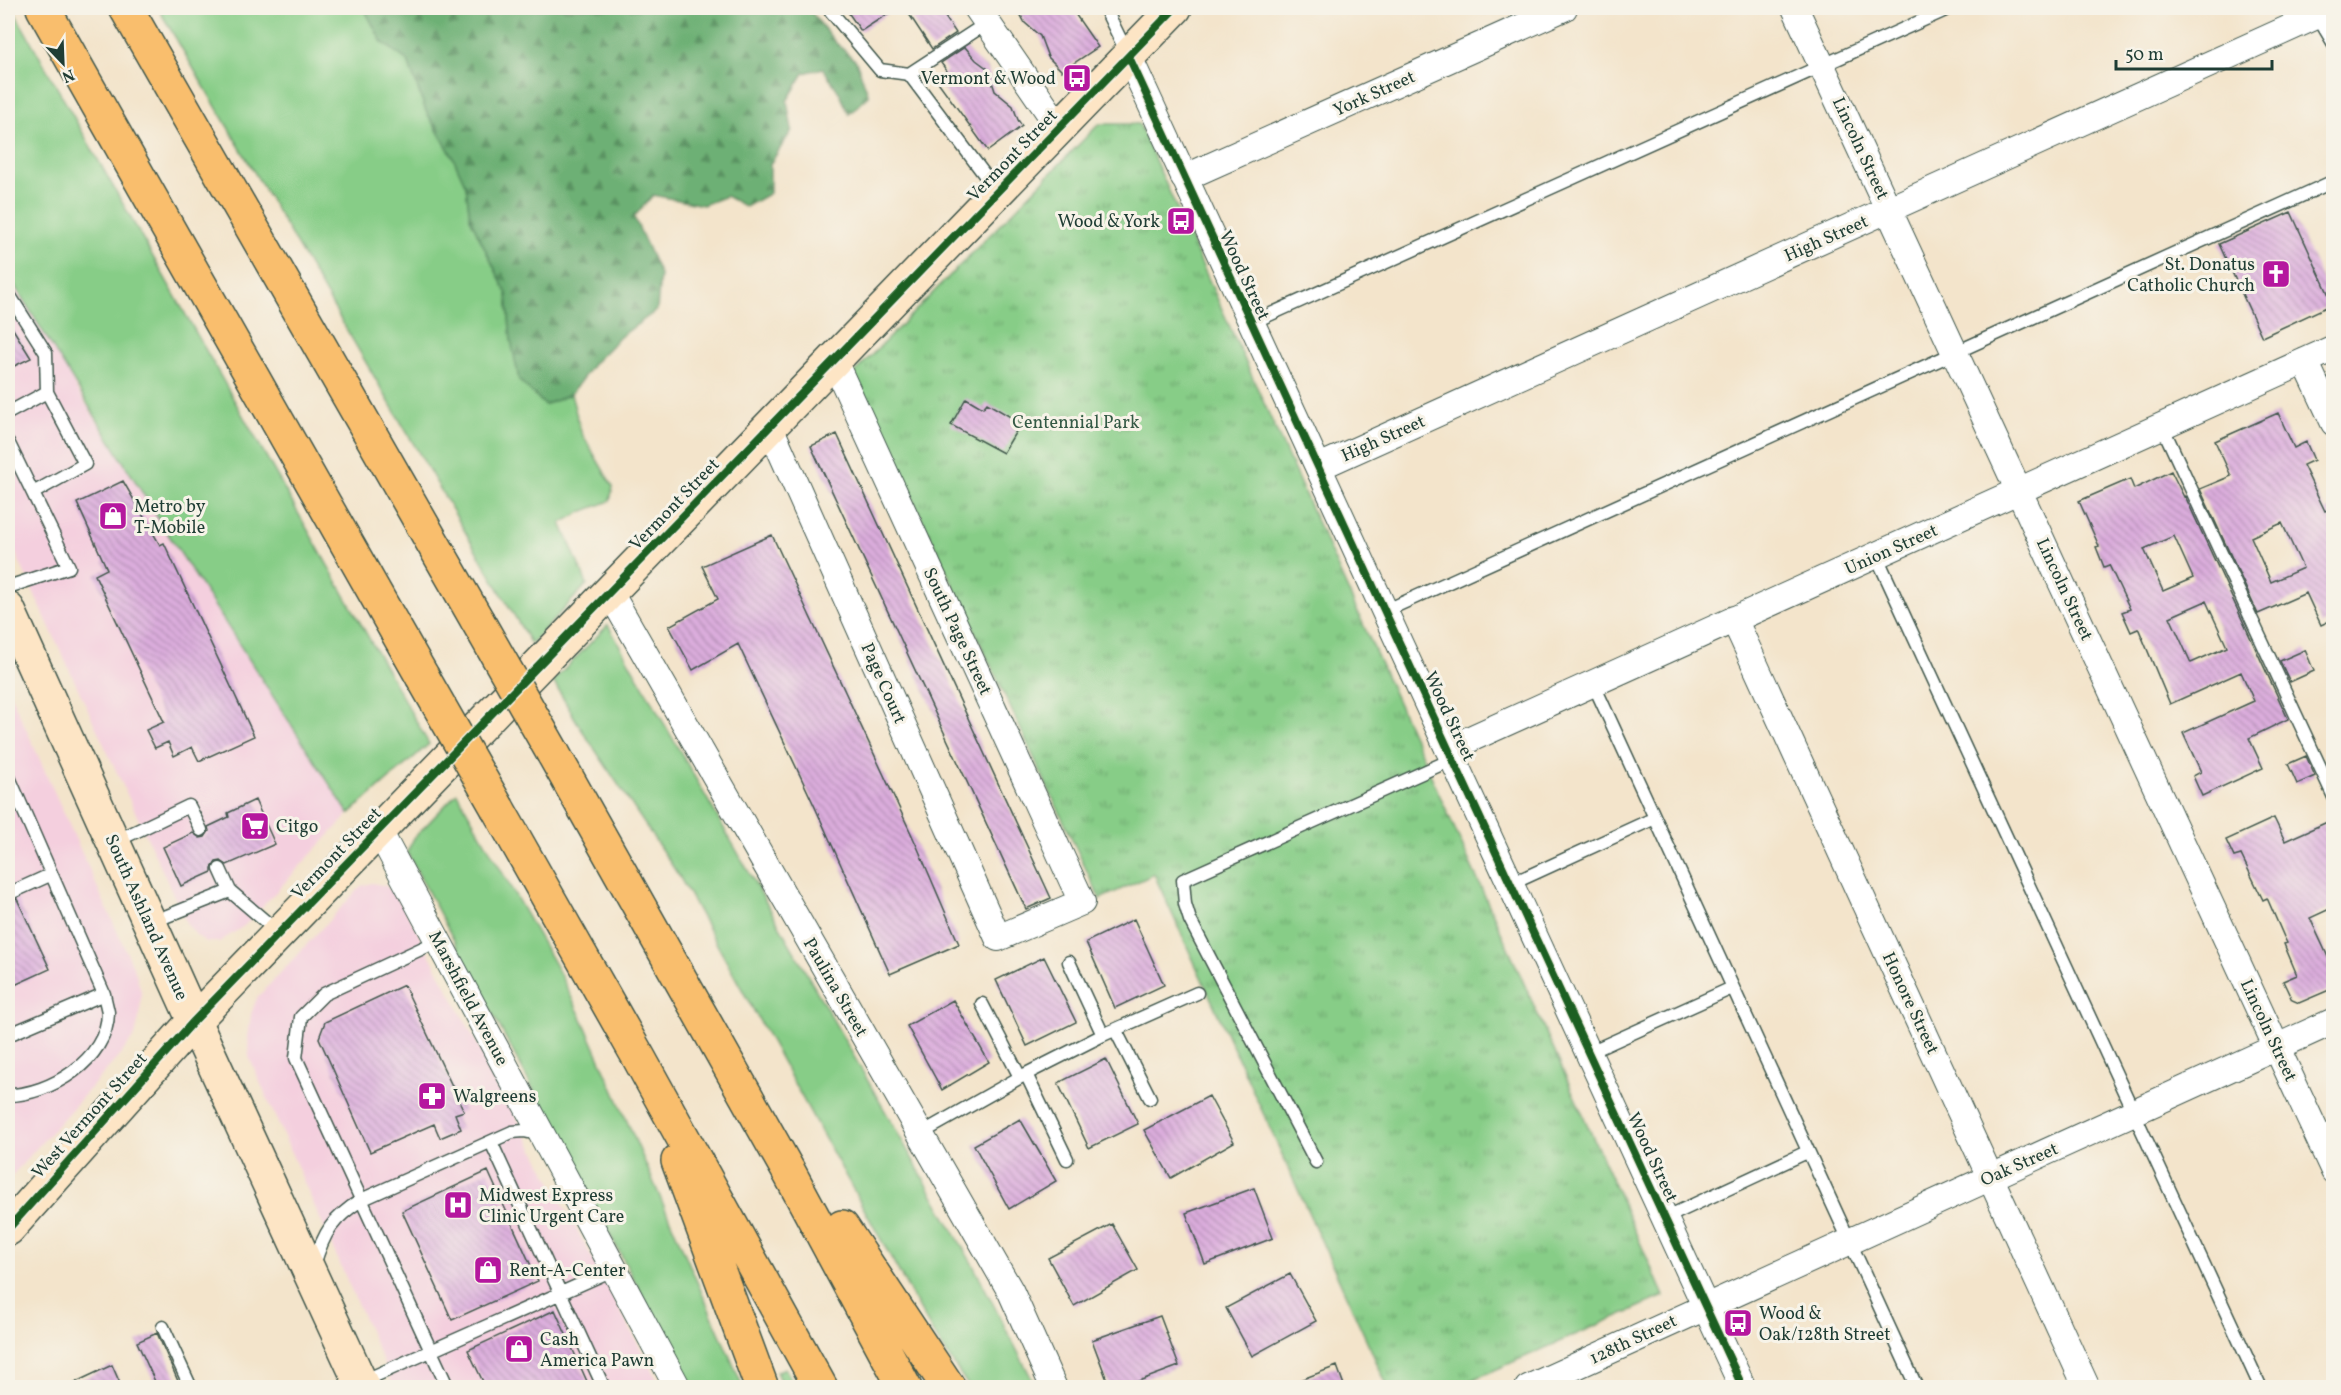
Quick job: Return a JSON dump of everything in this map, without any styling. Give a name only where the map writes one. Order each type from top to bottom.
[{"type":"highway","points":[[43,8],[639,1058],[821,1388]]},
{"type":"highway","points":[[126,8],[643,910],[790,1174],[905,1388]]},
{"type":"highway","points":[[643,910],[861,1258],[950,1388]]},
{"type":"highway","points":[[639,1058],[762,1388]]},
{"type":"street","name":"Vermont Street","points":[[194,1021],[1175,8]]},
{"type":"street","name":"York Street","points":[[1184,178],[1564,8]]},
{"type":"street","name":"Lincoln Street","points":[[1795,8],[2334,1172]]},
{"type":"street","name":"High Street","points":[[1319,467],[2321,10]]},
{"type":"street","points":[[982,15],[1059,128]]},
{"type":"street","name":"Wood Street","points":[[1129,57],[1743,1388]]},
{"type":"street","name":"Union Street","points":[[1451,754],[1593,683],[2334,348]]},
{"type":"street","name":"South Page Street","points":[[834,361],[1082,902],[998,938]]},
{"type":"street","points":[[2305,361],[2334,423]]},
{"type":"street","name":"Page Court","points":[[770,427],[998,938]]},
{"type":"street","name":"Paulina Street","points":[[609,591],[1011,1292],[1054,1388]]},
{"type":"street","name":"South Ashland Avenue","points":[[8,609],[149,923],[362,1385]]},
{"type":"street","name":"Honore Street","points":[[1734,619],[2087,1388]]},
{"type":"street","name":"Marshfield Avenue","points":[[379,831],[678,1388]]},
{"type":"street","name":"West Vermont Street","points":[[8,1229],[194,1021]]},
{"type":"street","name":"Oak Street","points":[[1705,1306],[2334,1022]]},
{"type":"street","name":"128th Street","points":[[1528,1388],[1705,1306]]},
{"type":"lane","points":[[828,8],[880,70],[909,74],[998,191]]},
{"type":"lane","points":[[1105,8],[1129,57]]},
{"type":"lane","points":[[1251,323],[1950,8]]},
{"type":"lane","points":[[2321,10],[2334,44]]},
{"type":"lane","points":[[909,74],[982,15]]},
{"type":"lane","points":[[1385,611],[2334,181]]},
{"type":"lane","points":[[8,293],[46,353],[47,392],[85,464],[33,493]]},
{"type":"lane","points":[[8,413],[47,392]]},
{"type":"lane","points":[[2162,426],[2334,797]]},
{"type":"lane","points":[[8,442],[69,567],[8,587]]},
{"type":"lane","points":[[1876,555],[2261,1388]]},
{"type":"lane","points":[[1593,683],[1917,1388]]},
{"type":"lane","points":[[1316,1162],[1190,920],[1185,904],[1183,880],[1451,754]]},
{"type":"lane","points":[[8,776],[104,994],[108,1012],[103,1035],[86,1061],[72,1074],[24,1094],[8,1095]]},
{"type":"lane","points":[[113,842],[189,806],[201,830]]},
{"type":"lane","points":[[1511,884],[1654,818]]},
{"type":"lane","points":[[220,869],[230,891],[278,933]]},
{"type":"lane","points":[[8,894],[50,875]]},
{"type":"lane","points":[[149,923],[230,891]]},
{"type":"lane","points":[[438,942],[324,994],[302,1017],[296,1059],[448,1388]]},
{"type":"lane","points":[[1069,962],[1102,1035]]},
{"type":"lane","points":[[1588,1053],[1732,988]]},
{"type":"lane","points":[[920,1134],[1102,1035],[1116,1031],[1197,993]]},
{"type":"lane","points":[[8,1035],[104,994]]},
{"type":"lane","points":[[982,1004],[1067,1159]]},
{"type":"lane","points":[[1116,1031],[1150,1098]]},
{"type":"lane","points":[[311,1275],[319,1248],[331,1224],[341,1213],[361,1200],[512,1132],[524,1131],[542,1135]]},
{"type":"lane","points":[[491,1142],[604,1388]]},
{"type":"lane","points":[[1665,1218],[1807,1152]]},
{"type":"lane","points":[[362,1385],[431,1351],[615,1269]]},
{"type":"lane","points":[[164,1327],[191,1388]]},
{"type":"shaded area","points":[[8,275],[60,358],[77,390],[349,814],[244,926],[219,942],[207,942],[197,936],[187,924],[8,537]]},
{"type":"shaded area","points":[[8,689],[135,971],[141,991],[140,1014],[135,1035],[121,1054],[8,1180]]},
{"type":"shaded area","points":[[372,883],[386,886],[404,907],[661,1387],[394,1387],[249,1057],[248,1037],[251,1014],[257,998],[361,886]]},
{"type":"green space","points":[[8,8],[12,8],[429,744],[349,814],[166,531],[8,275]]},
{"type":"green space","points":[[158,8],[364,8],[382,42],[408,61],[426,111],[452,155],[466,186],[470,218],[507,294],[511,340],[545,405],[571,394],[581,432],[613,487],[610,501],[581,512],[561,523],[587,584],[531,644]]},
{"type":"green space","points":[[364,8],[808,8],[835,42],[856,61],[869,96],[849,114],[839,92],[823,68],[804,73],[787,101],[792,130],[770,164],[770,193],[746,207],[726,196],[703,205],[653,195],[634,217],[660,275],[657,310],[620,337],[594,363],[571,394],[545,405],[519,380],[511,340],[507,294],[470,218],[466,186],[452,155],[426,111],[408,61],[382,42]]},
{"type":"green space","name":"Centennial Park","points":[[1099,124],[1139,124],[1664,1296],[1456,1387],[1388,1387],[1154,874],[1100,899],[854,373]]},
{"type":"green space","points":[[608,625],[974,1267],[1036,1387],[969,1387],[933,1333],[679,876],[580,727],[553,681]]},
{"type":"green space","points":[[457,793],[559,972],[585,1025],[743,1387],[691,1387],[407,852],[414,838]]},
{"type":"green space","points":[[785,1368],[795,1387],[783,1387],[776,1372]]},
{"type":"building","points":[[845,8],[897,8],[861,31]]},
{"type":"building","points":[[905,8],[939,8],[956,33],[932,49]]},
{"type":"building","points":[[1017,8],[1071,8],[1098,47],[1062,71],[1048,57],[1040,36],[1025,23]]},
{"type":"building","points":[[965,47],[988,69],[995,91],[1013,106],[1022,126],[988,151],[936,79],[947,71],[941,63]]},
{"type":"building","name":"St. Donatus Catholic Church","points":[[2291,212],[2333,304],[2262,337],[2219,244]]},
{"type":"building","points":[[8,321],[31,358],[8,369]]},
{"type":"building","points":[[966,398],[983,408],[987,403],[1021,423],[1003,453],[951,425]]},
{"type":"building","points":[[2278,413],[2294,448],[2306,442],[2314,460],[2303,465],[2325,511],[2334,507],[2334,619],[2321,625],[2306,593],[2258,614],[2200,489],[2231,476],[2215,441]],"holes":[[[2282,523],[2303,568],[2271,582],[2251,537]]]},
{"type":"building","points":[[837,434],[1051,898],[1026,909],[811,446]]},
{"type":"building","points":[[2171,471],[2185,496],[2288,719],[2249,738],[2263,768],[2202,796],[2193,776],[2201,772],[2183,733],[2254,701],[2241,672],[2170,704],[2139,630],[2131,632],[2122,612],[2130,609],[2109,565],[2104,567],[2096,547],[2099,546],[2079,501],[2130,479],[2134,489]],"holes":[[[2174,536],[2193,578],[2163,591],[2144,549]],[[2206,601],[2227,647],[2191,663],[2170,617]]]},
{"type":"building","points":[[123,481],[160,545],[164,543],[254,736],[199,761],[192,747],[174,756],[168,742],[155,748],[146,730],[164,722],[95,575],[107,569],[77,503]]},
{"type":"building","points":[[772,535],[916,844],[959,944],[890,974],[738,644],[693,670],[669,626],[718,599],[702,566]]},
{"type":"building","points":[[2305,650],[2314,671],[2290,682],[2280,661]]},
{"type":"building","points":[[2306,756],[2315,776],[2297,784],[2288,764]]},
{"type":"building","name":"Citgo","points":[[255,800],[275,844],[227,865],[221,861],[216,862],[212,872],[181,886],[163,847],[193,833],[200,838],[205,837],[209,831],[208,827],[229,817],[228,813]]},
{"type":"building","points":[[2274,818],[2285,841],[2334,819],[2334,907],[2310,918],[2334,970],[2334,988],[2299,1003],[2292,1000],[2283,981],[2297,975],[2284,944],[2287,943],[2267,898],[2263,900],[2241,855],[2234,857],[2226,840]]},
{"type":"building","points":[[17,899],[50,969],[8,988],[8,902]]},
{"type":"building","points":[[1134,919],[1164,985],[1115,1008],[1086,942]]},
{"type":"building","points":[[1044,957],[1076,1022],[1027,1046],[996,980]]},
{"type":"building","name":"Walgreens","points":[[404,985],[464,1111],[455,1114],[461,1129],[440,1138],[434,1124],[370,1152],[319,1038],[325,1022]]},
{"type":"building","points":[[953,1000],[989,1062],[942,1090],[907,1026]]},
{"type":"building","points":[[1106,1059],[1138,1124],[1089,1148],[1058,1083]]},
{"type":"building","points":[[1209,1096],[1234,1142],[1171,1178],[1144,1130]]},
{"type":"building","points":[[1020,1119],[1056,1181],[1009,1209],[974,1145]]},
{"type":"building","points":[[488,1171],[538,1281],[452,1320],[402,1211]]},
{"type":"building","points":[[1254,1188],[1273,1238],[1205,1264],[1186,1213]]},
{"type":"building","points":[[1112,1224],[1138,1270],[1074,1306],[1048,1258]]},
{"type":"building","points":[[1290,1274],[1316,1321],[1252,1356],[1226,1308]]},
{"type":"building","points":[[555,1310],[590,1388],[486,1388],[468,1350]]},
{"type":"building","points":[[1160,1316],[1179,1366],[1120,1388],[1110,1388],[1092,1340]]},
{"type":"building","points":[[157,1333],[181,1388],[158,1388],[137,1342]]},
{"type":"building","points":[[112,1365],[122,1388],[63,1388]]},
{"type":"building","points":[[1337,1366],[1345,1388],[1284,1388],[1284,1386]]},
{"type":"cycle path","points":[[8,1229],[194,1021],[1175,8]]},
{"type":"cycle path","points":[[1129,57],[1743,1388]]},
{"type":"place","name":"Vermont & Wood","points":[[1077,78]]},
{"type":"place","name":"Wood & York","points":[[1181,221]]},
{"type":"place","name":"St. Donatus Catholic Church","points":[[2276,274]]},
{"type":"place","name":"Metro by T-Mobile","points":[[113,516]]},
{"type":"place","name":"Citgo","points":[[255,826]]},
{"type":"place","name":"Walgreens","points":[[432,1096]]},
{"type":"place","name":"Midwest Express Clinic Urgent Care","points":[[458,1205]]},
{"type":"place","name":"Rent-A-Center","points":[[488,1270]]},
{"type":"place","name":"Wood & Oak/128th Street","points":[[1738,1323]]},
{"type":"place","name":"Cash America Pawn","points":[[519,1349]]}]
